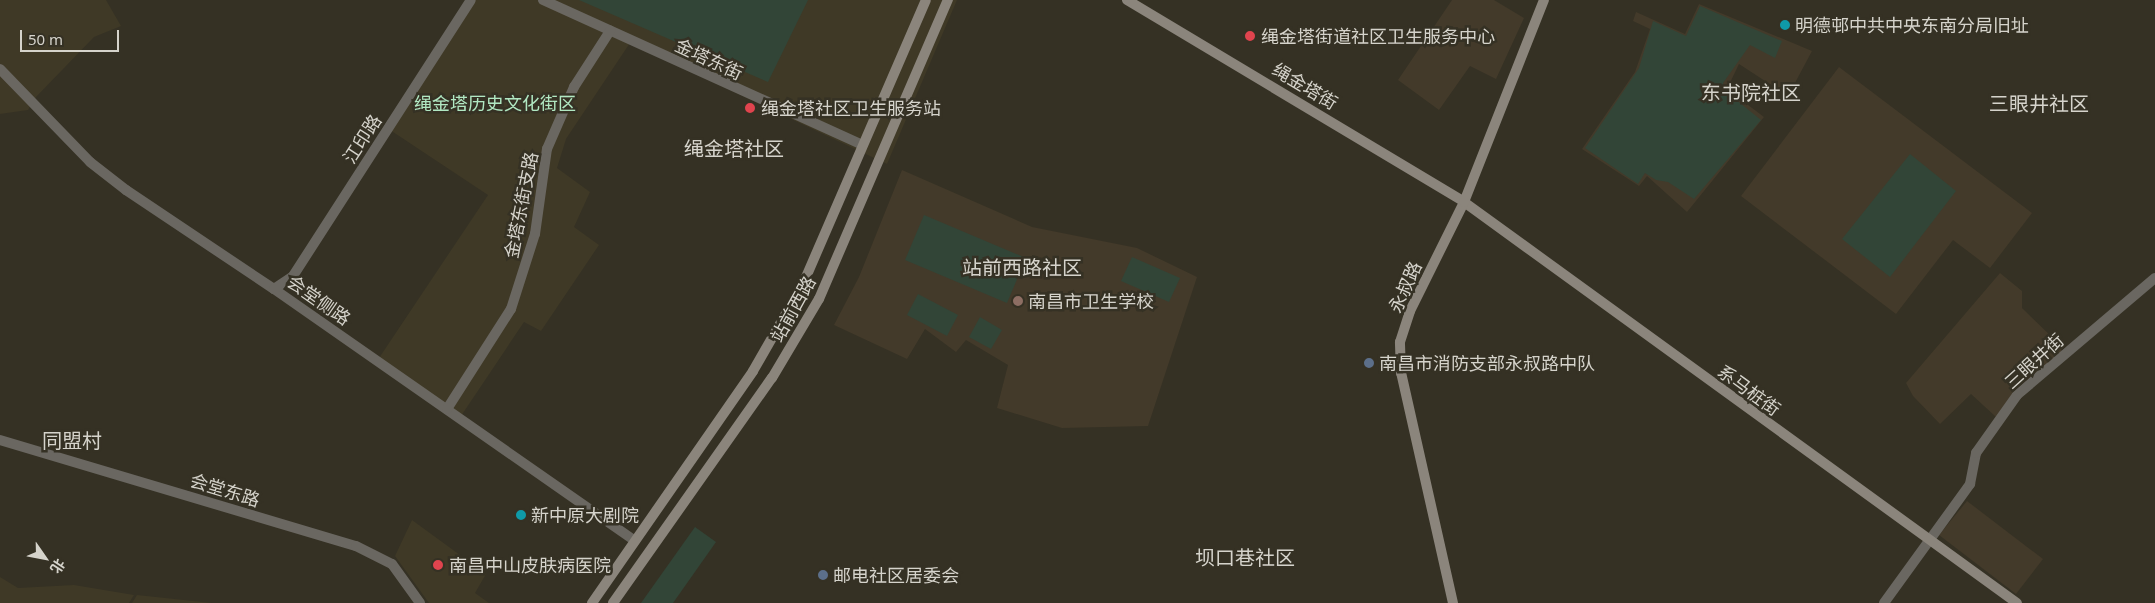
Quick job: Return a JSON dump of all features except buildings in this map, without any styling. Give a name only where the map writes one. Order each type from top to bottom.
[{"type":"main road","name":"站前西路","points":[[592,603],[753,371],[803,284],[926,0]]},
{"type":"main road","name":"站前西路","points":[[612,603],[772,378],[819,299],[948,0]]},
{"type":"main road","name":"绳金塔街","points":[[1128,0],[1464,202]]},
{"type":"main road","name":"永叔路","points":[[1453,603],[1401,373],[1400,342],[1410,311],[1464,202],[1544,0]]},
{"type":"main road","name":"系马桩街","points":[[1464,202],[2017,603]]},
{"type":"street","name":"江印路","points":[[274,289],[292,276],[471,0]]},
{"type":"street","name":"金塔东街","points":[[543,0],[863,146]]},
{"type":"street","name":"金塔东街支路","points":[[447,409],[512,309],[535,234],[547,149],[574,87],[610,31]]},
{"type":"street","name":"会堂侧路","points":[[0,69],[90,162],[636,540]]},
{"type":"street","name":"三眼井街","points":[[1884,603],[1970,484],[1976,453],[2017,395],[2155,278]]},
{"type":"street","name":"会堂东路","points":[[0,440],[356,546],[392,564],[420,603]]},
{"type":"shaded area","points":[[0,0],[106,0],[121,26],[94,37],[36,97],[28,110],[0,114]]},
{"type":"shaded area","name":"绳金塔历史文化街区","points":[[466,0],[957,0],[887,164],[630,43],[566,139],[557,168],[590,192],[574,227],[599,245],[541,331],[524,322],[461,416],[379,358],[488,195],[384,126]]},
{"type":"shaded area","points":[[1452,0],[1494,0],[1524,18],[1496,79],[1470,66],[1439,110],[1398,80]]},
{"type":"shaded area","points":[[1699,4],[1812,51],[1788,96],[1739,64],[1727,89],[1764,117],[1687,212],[1647,176],[1639,186],[1582,149],[1635,72],[1650,29],[1633,21],[1636,12],[1685,34]]},
{"type":"shaded area","points":[[1839,67],[2032,213],[1990,268],[1953,240],[1896,314],[1741,196]]},
{"type":"shaded area","name":"南昌市卫生学校","points":[[902,170],[1032,227],[1137,248],[1197,277],[1148,426],[1062,428],[997,408],[1008,365],[966,340],[956,352],[925,329],[907,359],[834,325],[859,277]]},
{"type":"shaded area","points":[[2000,273],[2022,291],[2022,308],[2055,340],[2062,351],[1996,417],[1971,394],[1940,424],[1913,396],[1906,383]]},
{"type":"shaded area","points":[[1967,501],[2043,559],[2016,594],[1939,535]]},
{"type":"shaded area","name":"南昌中山皮肤病医院","points":[[412,520],[486,574],[475,593],[489,603],[429,603],[395,556]]},
{"type":"shaded area","points":[[0,577],[18,588],[74,585],[134,595],[129,603],[0,603]]},
{"type":"shaded area","points":[[137,595],[212,603],[132,603]]},
{"type":"green space","points":[[579,0],[808,0],[768,82]]},
{"type":"green space","points":[[1700,6],[1782,41],[1775,58],[1750,45],[1723,83],[1724,90],[1761,120],[1694,199],[1668,182],[1656,180],[1645,173],[1638,184],[1585,148],[1639,68],[1653,21],[1686,36]]},
{"type":"green space","points":[[1910,154],[1956,191],[1890,277],[1842,239]]},
{"type":"green space","points":[[924,215],[1026,258],[1007,303],[905,260]]},
{"type":"green space","points":[[1132,257],[1180,278],[1169,302],[1121,281]]},
{"type":"green space","points":[[918,294],[958,315],[947,336],[907,315]]},
{"type":"green space","points":[[980,317],[1002,330],[991,349],[969,337]]},
{"type":"green space","points":[[695,527],[716,542],[673,603],[641,603]]},
{"type":"place","name":"明德邨中共中央东南分局旧址","points":[[1785,25]]},
{"type":"place","name":"绳金塔街道社区卫生服务中心","points":[[1250,36]]},
{"type":"place","name":"绳金塔社区卫生服务站","points":[[750,108]]},
{"type":"place","name":"南昌市卫生学校","points":[[1018,301]]},
{"type":"place","name":"南昌市消防支部永叔路中队","points":[[1369,363]]},
{"type":"place","name":"新中原大剧院","points":[[521,515]]},
{"type":"place","name":"南昌中山皮肤病医院","points":[[438,565]]},
{"type":"place","name":"邮电社区居委会","points":[[823,575]]},
{"type":"district","name":"东书院社区","points":[[1751,92]]},
{"type":"district","name":"三眼井社区","points":[[2039,103]]},
{"type":"district","name":"绳金塔社区","points":[[734,148]]},
{"type":"district","name":"站前西路社区","points":[[1022,267]]},
{"type":"district","name":"同盟村","points":[[72,440]]},
{"type":"district","name":"坝口巷社区","points":[[1245,557]]}]
